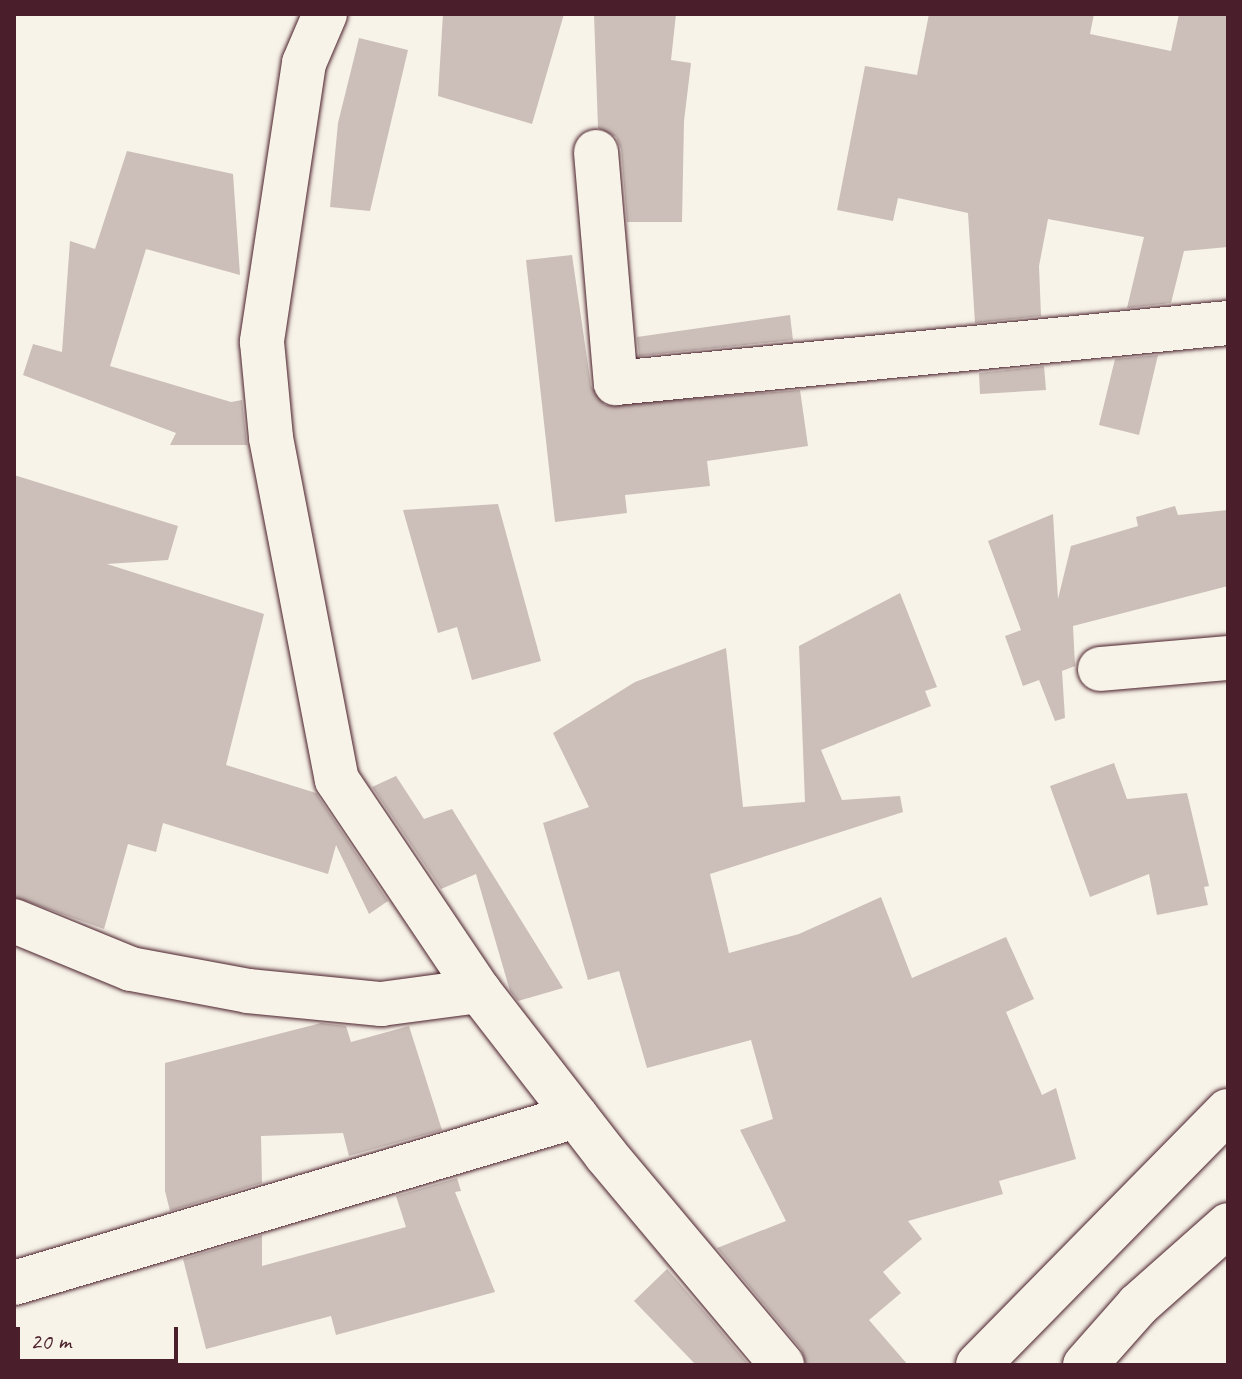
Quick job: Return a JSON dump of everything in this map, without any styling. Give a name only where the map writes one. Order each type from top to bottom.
[{"type":"street","points":[[325,14],[304,63],[262,342],[271,438],[337,780],[479,991],[576,1116],[782,1365]]},
{"type":"street","points":[[596,152],[616,383],[1228,323]]},
{"type":"street","points":[[1100,669],[1228,658]]},
{"type":"street","points":[[14,921],[131,969],[248,991],[381,1004],[479,991]]},
{"type":"street","points":[[978,1365],[1228,1111]]},
{"type":"street","points":[[14,1283],[576,1116]]},
{"type":"street","points":[[1085,1365],[1138,1305],[1228,1225]]},
{"type":"building","points":[[443,14],[564,14],[532,124],[438,96]]},
{"type":"building","points":[[594,14],[676,14],[671,60],[691,63],[684,121],[682,222],[627,222],[621,149],[616,137],[598,128]]},
{"type":"building","points":[[929,14],[1094,14],[1090,34],[1171,51],[1179,14],[1228,14],[1228,247],[1184,251],[1171,303],[1127,308],[1144,237],[1048,219],[1039,266],[1041,316],[975,323],[968,213],[898,198],[893,221],[837,210],[865,66],[917,75]]},
{"type":"building","points":[[359,38],[408,50],[370,211],[330,207],[338,123]]},
{"type":"building","points":[[127,151],[233,174],[240,275],[146,249],[110,366],[231,402],[242,400],[247,445],[170,445],[176,433],[23,375],[33,344],[62,352],[70,241],[95,249]]},
{"type":"building","points":[[572,255],[591,386],[605,405],[800,390],[808,446],[707,461],[710,486],[625,495],[627,513],[555,522],[526,260]]},
{"type":"building","points":[[790,315],[793,340],[639,356],[637,337]]},
{"type":"building","points":[[1158,355],[1139,435],[1099,425],[1115,359]]},
{"type":"building","points":[[1044,366],[1046,390],[980,394],[979,373]]},
{"type":"building","points":[[14,475],[178,526],[168,560],[107,564],[264,614],[226,765],[316,793],[388,901],[369,914],[336,845],[328,874],[163,823],[156,852],[128,844],[104,929],[14,897]]},
{"type":"building","points":[[498,504],[541,661],[472,680],[457,627],[438,633],[403,510]]},
{"type":"building","points":[[1175,506],[1178,515],[1228,510],[1228,586],[1073,626],[1075,666],[1062,671],[1065,718],[1055,721],[1039,680],[1023,686],[1005,636],[1021,630],[988,541],[1053,514],[1058,599],[1071,546],[1138,526],[1136,517]]},
{"type":"building","points":[[900,593],[937,687],[925,691],[931,706],[821,750],[842,800],[900,796],[903,812],[710,874],[729,953],[799,934],[881,897],[912,978],[1006,937],[1034,999],[1006,1012],[1042,1095],[1056,1088],[1076,1159],[999,1181],[1003,1194],[908,1221],[922,1239],[883,1272],[901,1293],[869,1320],[908,1365],[806,1365],[801,1349],[717,1248],[786,1221],[740,1130],[773,1119],[751,1040],[647,1068],[619,971],[588,980],[543,823],[589,807],[553,733],[635,682],[726,648],[743,807],[805,802],[799,646]]},
{"type":"building","points":[[1114,763],[1127,799],[1187,793],[1209,886],[1204,887],[1208,905],[1157,915],[1149,874],[1090,897],[1050,786]]},
{"type":"building","points":[[396,776],[424,819],[452,809],[563,988],[518,1001],[510,991],[476,874],[441,889],[372,787]]},
{"type":"building","points":[[321,1023],[346,1026],[351,1042],[409,1026],[442,1130],[349,1156],[343,1133],[261,1136],[262,1183],[170,1211],[165,1191],[165,1063]]},
{"type":"building","points":[[457,1178],[461,1191],[455,1192],[495,1292],[336,1335],[331,1316],[206,1349],[183,1259],[262,1235],[262,1266],[406,1227],[396,1196]]},
{"type":"building","points":[[667,1269],[749,1365],[696,1365],[634,1301]]}]
